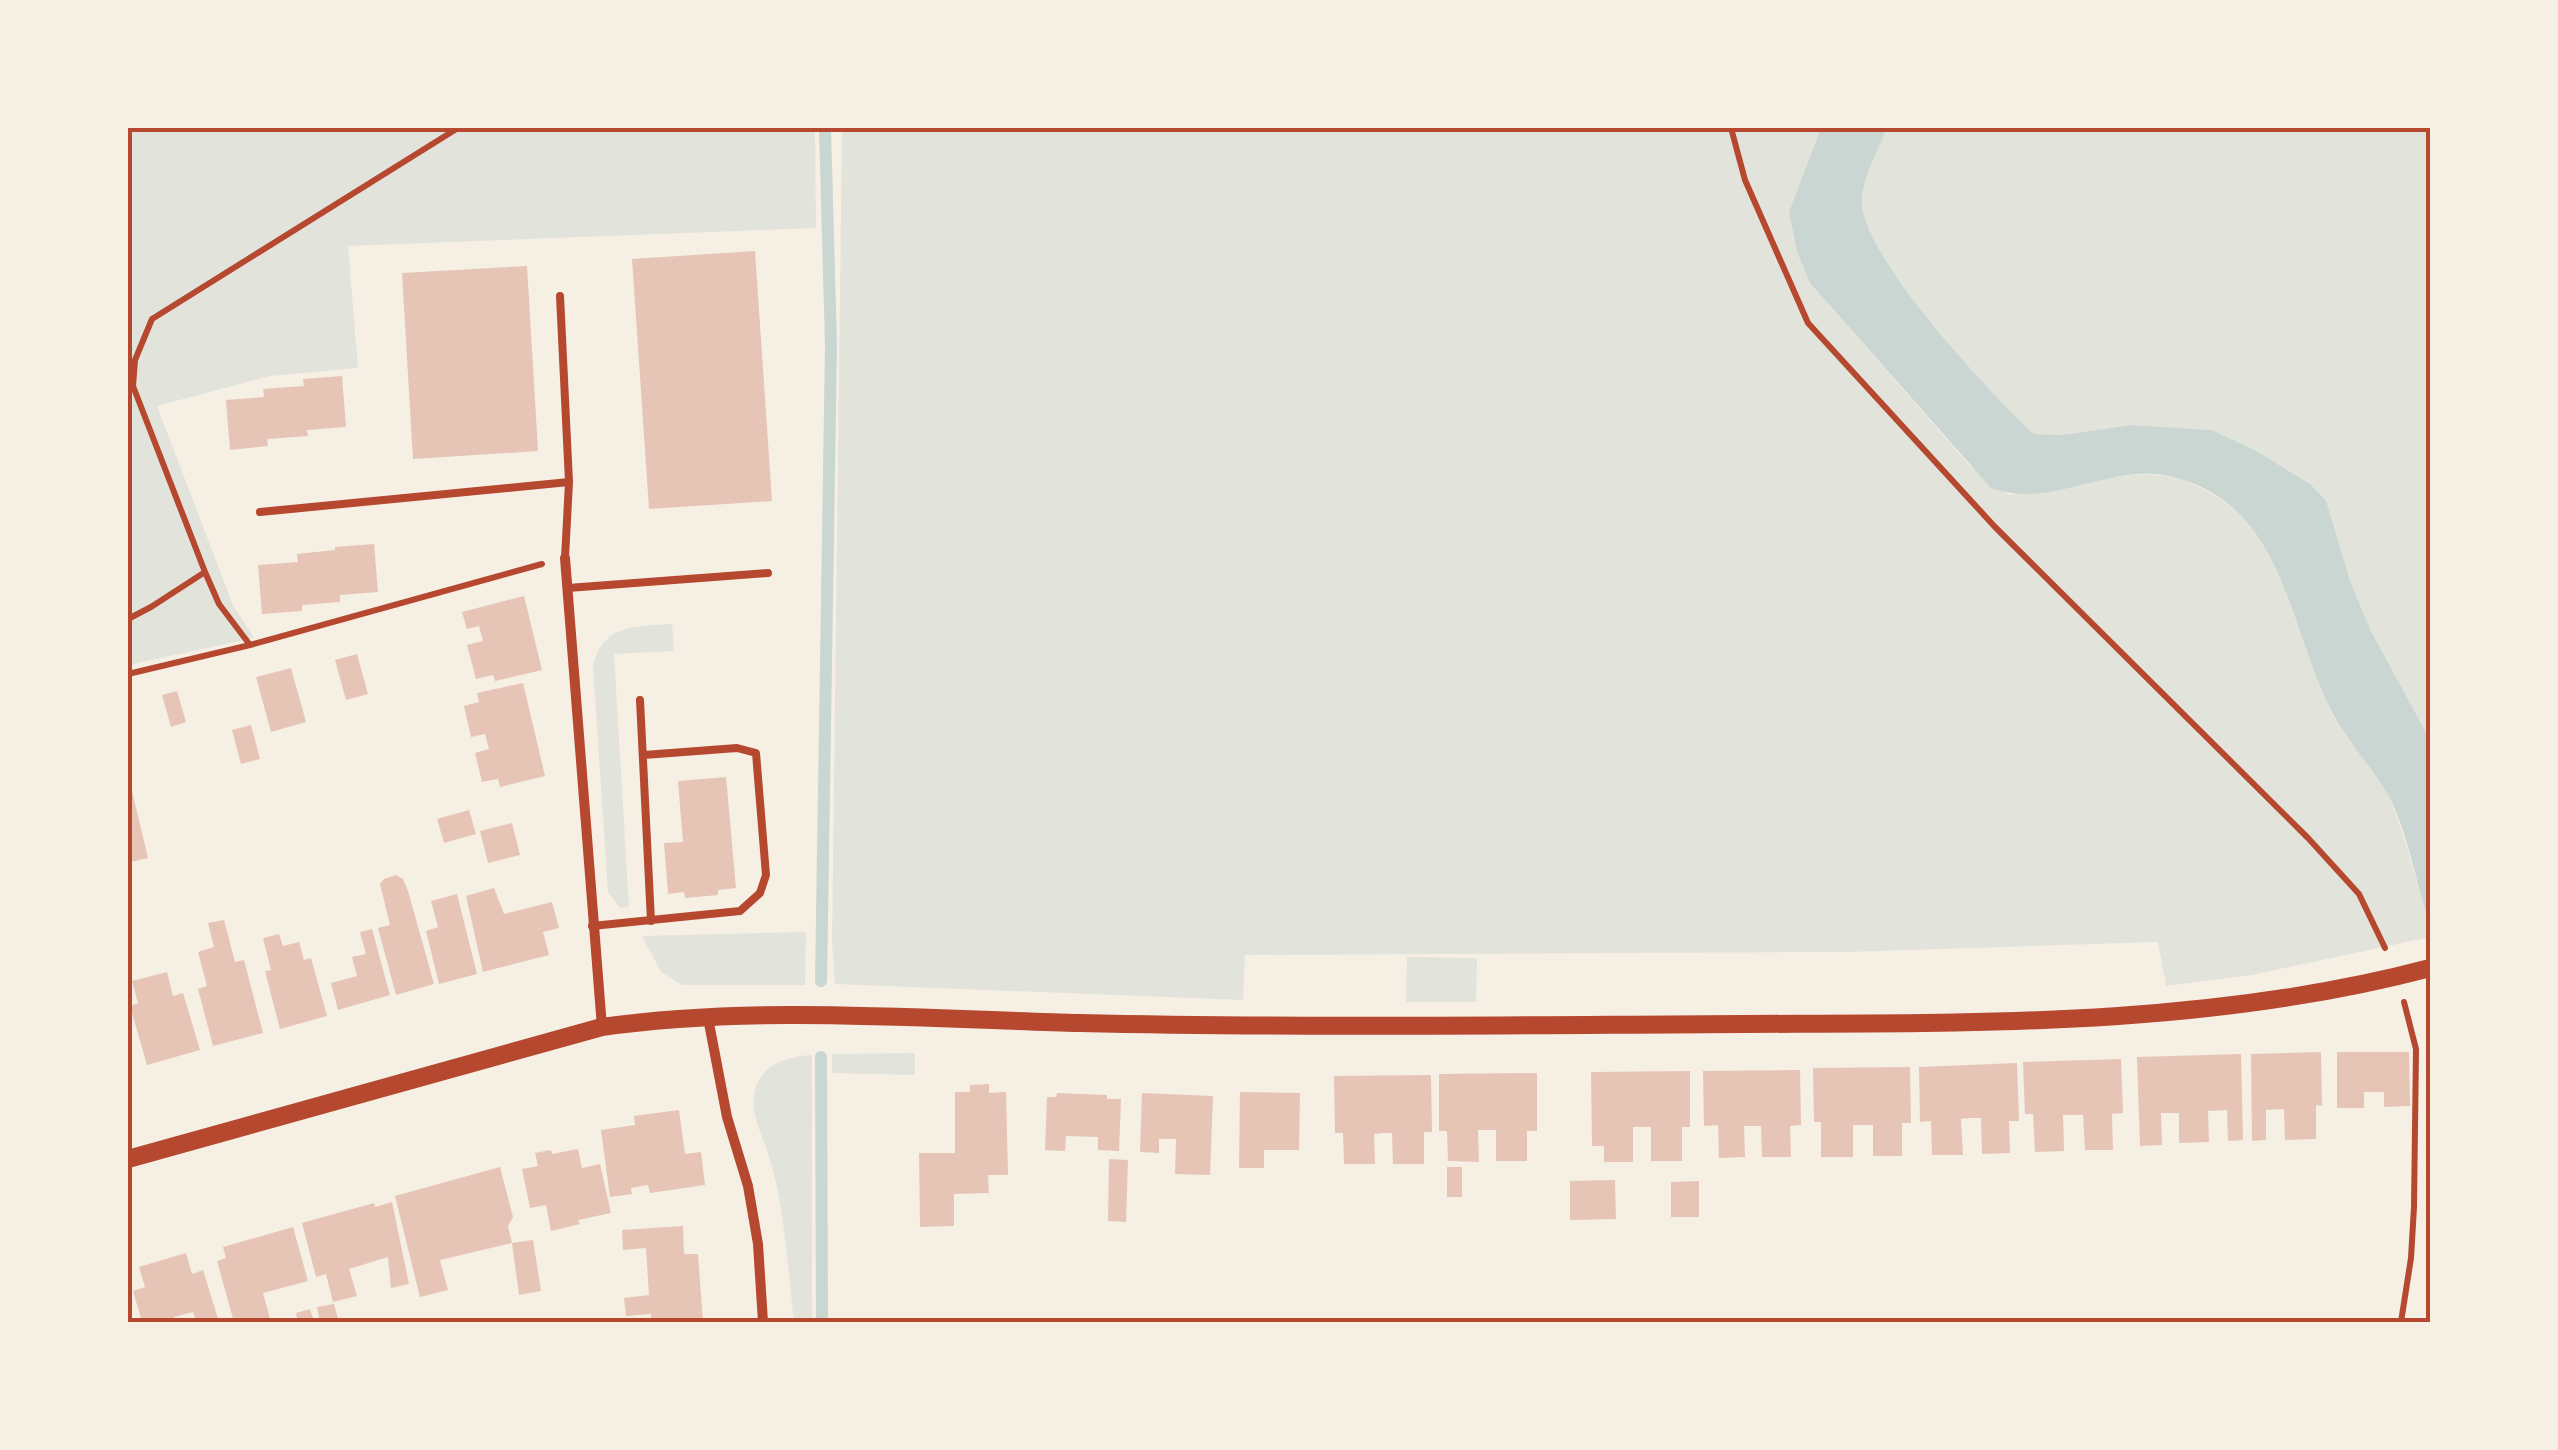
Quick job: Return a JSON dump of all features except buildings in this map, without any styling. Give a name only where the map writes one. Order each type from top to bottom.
[{"type":"street","points":[[565,558],[602,1027]]},
{"type":"street","points":[[128,1158],[602,1027],[708,1018],[804,1016],[1246,1027],[2039,1020],[2221,1005],[2304,994],[2414,972]]},
{"type":"street","points":[[708,1018],[727,1117],[748,1186],[758,1244],[763,1322]]},
{"type":"lane","points":[[560,296],[569,482],[565,558]]},
{"type":"lane","points":[[260,512],[569,482]]},
{"type":"lane","points":[[568,588],[768,572]]},
{"type":"lane","points":[[640,700],[651,921]]},
{"type":"lane","points":[[592,926],[740,910],[760,893],[766,875],[756,753],[737,748],[644,756]]},
{"type":"path","points":[[250,645],[219,604],[205,572],[134,386],[135,360],[152,318],[458,128]]},
{"type":"path","points":[[1731,128],[1745,180],[1808,322],[1995,527],[2308,838],[2359,894],[2414,972],[2414,1206],[2401,1322]]},
{"type":"path","points":[[128,674],[250,645],[565,558]]},
{"type":"path","points":[[128,619],[205,572]]},
{"type":"shaded area","points":[[128,128],[815,128],[816,228],[348,246],[358,368],[270,376],[157,406],[233,605],[254,638],[128,665]]},
{"type":"shaded area","points":[[842,128],[1821,128],[1789,212],[1797,252],[1810,283],[1970,466],[2009,495],[2116,477],[2175,478],[2213,494],[2242,517],[2263,544],[2280,574],[2332,713],[2391,801],[2430,925],[2430,937],[2252,975],[2166,986],[2158,942],[1849,952],[1245,955],[1243,1000],[835,984],[832,944]]},
{"type":"shaded area","points":[[1821,128],[1887,128],[1863,192],[1867,225],[1905,289],[1932,324],[2034,434],[2061,435],[2132,425],[2212,430],[2310,484],[2326,501],[2350,581],[2371,631],[2430,740],[2430,925],[2395,809],[2333,714],[2278,572],[2238,512],[2208,490],[2169,476],[2124,475],[2035,494],[1991,488],[1810,283],[1797,252],[1789,212]]},
{"type":"shaded area","points":[[1887,128],[2430,128],[2430,740],[2371,631],[2310,484],[2258,452],[2211,430],[2132,425],[2061,435],[2034,434],[1961,358],[1905,289],[1867,225],[1863,192]]},
{"type":"shaded area","points":[[672,624],[674,651],[614,654],[629,907],[620,908],[608,892],[593,667],[597,653],[612,635],[634,627]]},
{"type":"shaded area","points":[[806,932],[805,985],[682,985],[661,972],[642,936]]},
{"type":"shaded area","points":[[1407,957],[1477,958],[1476,1002],[1406,1002]]},
{"type":"shaded area","points":[[915,1053],[915,1075],[832,1073],[832,1054]]},
{"type":"shaded area","points":[[812,1055],[812,1322],[794,1322],[781,1212],[756,1118],[754,1095],[760,1079],[771,1067],[787,1059]]},
{"type":"waterway","points":[[821,981],[831,345],[825,128]]},
{"type":"waterway","points":[[821,1057],[822,1322]]}]
